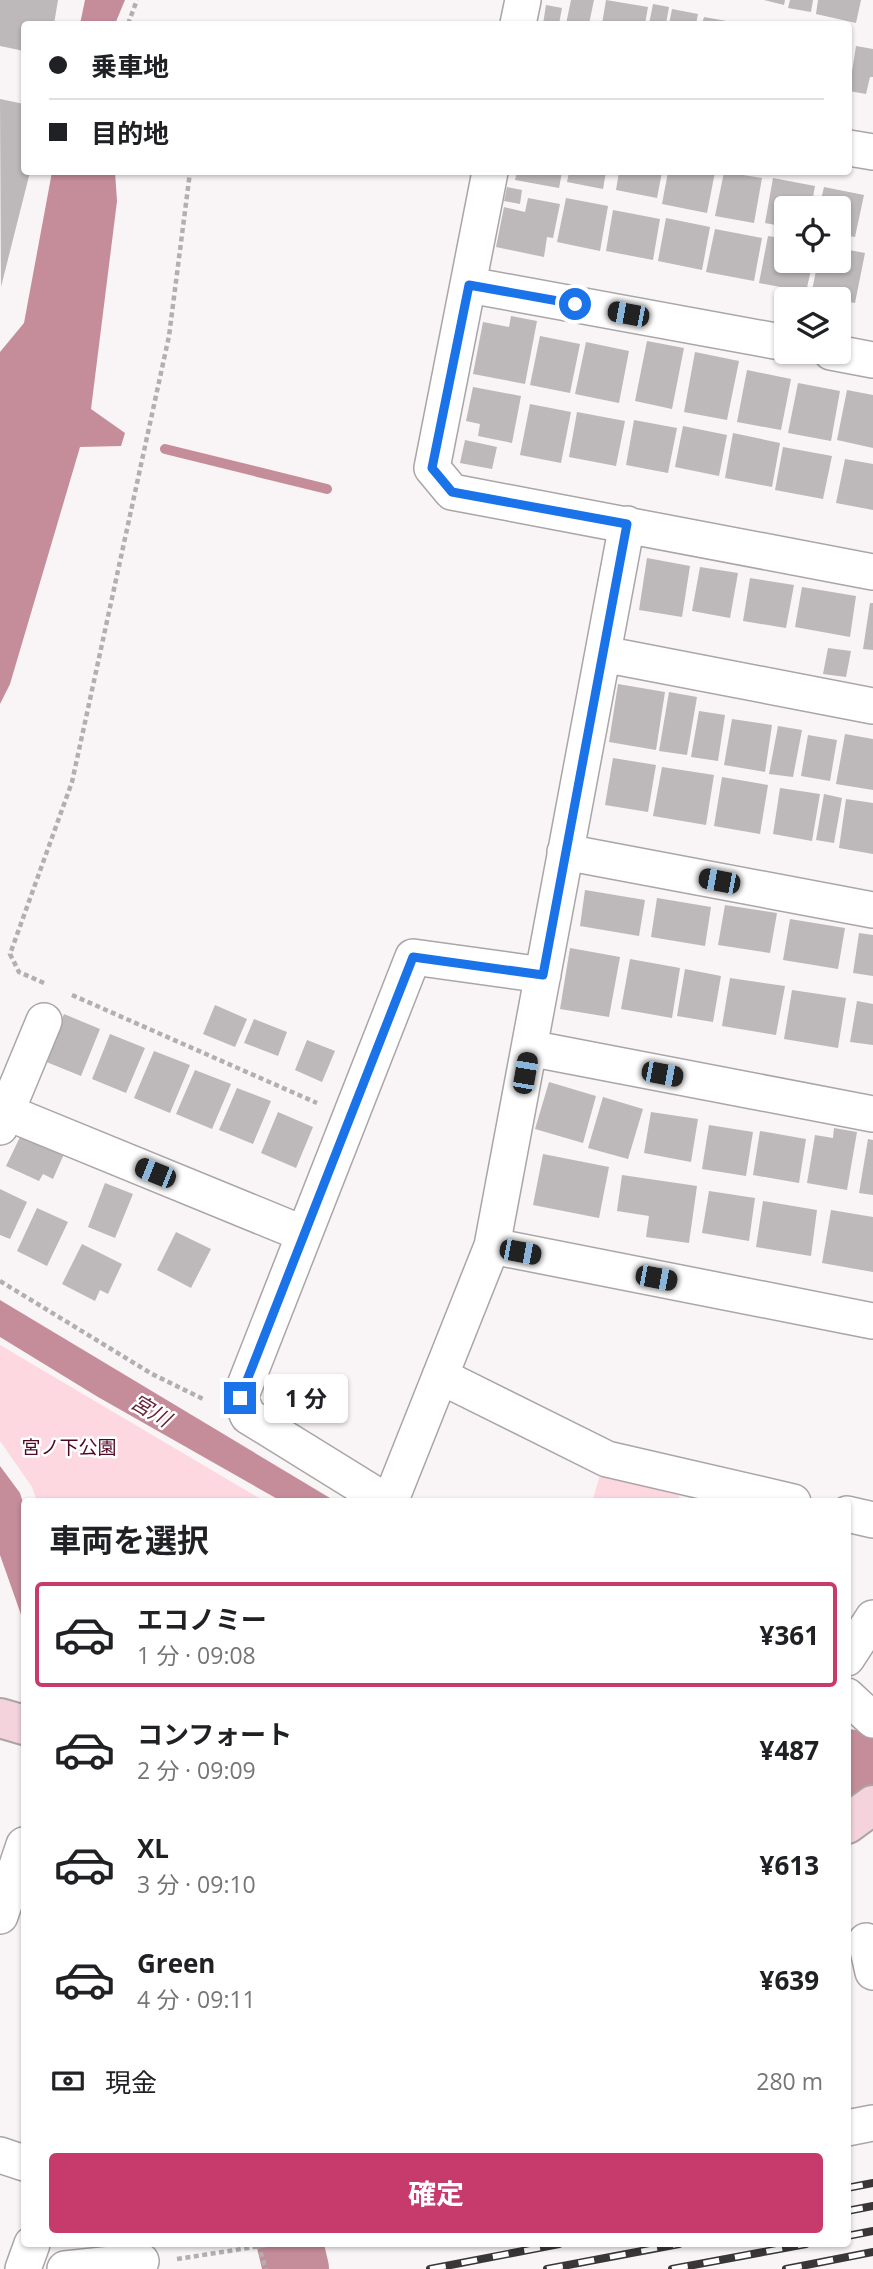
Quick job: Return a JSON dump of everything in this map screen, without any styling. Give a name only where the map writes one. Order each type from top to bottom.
[{"type":"street","points":[[519,21],[523,0]]},
{"type":"street","points":[[852,148],[873,152]]},
{"type":"street","points":[[489,175],[432,468],[452,492],[873,572]]},
{"type":"street","points":[[469,285],[774,341]]},
{"type":"street","points":[[851,356],[873,360]]},
{"type":"street","points":[[390,1498],[492,1246],[627,524]]},
{"type":"street","points":[[603,654],[873,706]]},
{"type":"street","points":[[565,852],[873,910]]},
{"type":"street","points":[[381,1498],[248,1416],[240,1398],[413,957],[543,975]]},
{"type":"street","points":[[44,1021],[3,1120],[304,1234]]},
{"type":"street","points":[[529,1048],[873,1114]]},
{"type":"street","points":[[492,1246],[873,1321]]},
{"type":"street","points":[[440,1376],[607,1459],[776,1498]]},
{"type":"street","points":[[851,1515],[873,1520]]},
{"type":"street","points":[[851,1652],[873,1618]]},
{"type":"street","points":[[851,1700],[873,1720]]},
{"type":"street","points":[[0,1718],[21,1724]]},
{"type":"street","points":[[851,1821],[873,1805]]},
{"type":"street","points":[[0,1916],[21,1854]]},
{"type":"street","points":[[0,1924],[21,1931]]},
{"type":"street","points":[[851,2127],[873,2123]]},
{"type":"street","points":[[0,2155],[21,2162]]},
{"type":"street","points":[[23,2269],[31,2247]]},
{"type":"street","points":[[65,2269],[141,2261]]},
{"type":"path","points":[[129,21],[136,0]]},
{"type":"path","points":[[44,983],[19,972],[10,954],[72,782],[169,337],[190,175]]},
{"type":"path","points":[[70,994],[349,1118]]},
{"type":"path","points":[[0,1281],[152,1374],[220,1407],[244,1408]]},
{"type":"path","points":[[141,2261],[161,2261],[246,2247]]},
{"type":"path","points":[[259,2247],[266,2269]]},
{"type":"green space","name":"宮ノ下公園","points":[[0,1345],[259,1498],[36,1498],[32,1487],[0,1441]]},
{"type":"green space","points":[[600,1475],[681,1489],[679,1498],[593,1498]]},
{"type":"water","points":[[85,0],[125,0],[116,21],[81,21]]},
{"type":"water","points":[[51,175],[115,175],[117,201],[91,409],[125,433],[121,446],[80,447],[10,684],[0,704],[0,352],[24,323]]},
{"type":"water","points":[[0,1300],[330,1498],[276,1498],[98,1397],[0,1337]]},
{"type":"water","points":[[0,1466],[22,1498],[21,1614],[0,1555]]},
{"type":"water","points":[[851,1746],[869,1752],[851,1774]]},
{"type":"building","points":[[0,0],[58,0],[54,21],[21,21],[21,50],[0,46]]},
{"type":"building","points":[[571,0],[594,0],[590,21],[567,21]]},
{"type":"building","points":[[606,0],[648,7],[646,21],[602,21]]},
{"type":"building","points":[[764,0],[785,0],[784,5]]},
{"type":"building","points":[[790,0],[813,0],[811,12],[788,8]]},
{"type":"building","points":[[818,0],[861,0],[856,23],[816,14]]},
{"type":"building","points":[[653,4],[669,7],[667,21],[650,21]]},
{"type":"building","points":[[546,5],[562,8],[560,21],[543,21]]},
{"type":"building","points":[[672,9],[698,14],[697,21],[670,21]]},
{"type":"building","points":[[704,17],[727,21],[703,21]]},
{"type":"building","points":[[856,46],[873,49],[873,77],[870,77],[866,94],[852,92]]},
{"type":"building","points":[[0,99],[21,103],[21,175],[29,175],[1,287]]},
{"type":"building","points":[[516,175],[561,175],[559,188],[515,180]]},
{"type":"building","points":[[568,175],[605,175],[603,189],[567,182]]},
{"type":"building","points":[[618,175],[661,175],[657,198],[616,190]]},
{"type":"building","points":[[667,175],[714,175],[707,213],[662,204]]},
{"type":"building","points":[[723,175],[762,178],[754,223],[715,216]]},
{"type":"building","points":[[773,178],[815,186],[813,196],[774,196],[774,225],[765,223]]},
{"type":"building","points":[[507,187],[522,190],[520,204],[504,201]]},
{"type":"building","points":[[824,187],[864,195],[855,237],[851,236],[851,196],[822,196]]},
{"type":"building","points":[[528,198],[560,204],[553,238],[547,237],[544,257],[496,247],[504,207],[525,212]]},
{"type":"building","points":[[566,198],[608,206],[600,251],[557,242]]},
{"type":"building","points":[[613,210],[660,219],[653,260],[606,251]]},
{"type":"building","points":[[666,218],[710,227],[702,270],[658,261]]},
{"type":"building","points":[[715,229],[762,238],[754,281],[706,272]]},
{"type":"building","points":[[768,236],[774,237],[774,273],[810,273],[807,287],[780,287],[759,283]]},
{"type":"building","points":[[851,250],[865,253],[855,303],[851,302],[851,287],[813,287],[816,273],[851,273]]},
{"type":"building","points":[[511,316],[537,321],[525,384],[473,374],[483,322],[509,327]]},
{"type":"building","points":[[540,336],[580,344],[570,393],[530,385]]},
{"type":"building","points":[[647,341],[684,348],[672,409],[635,401]]},
{"type":"building","points":[[586,342],[629,351],[619,403],[575,394]]},
{"type":"building","points":[[695,352],[739,361],[727,420],[684,412]]},
{"type":"building","points":[[747,370],[791,379],[781,430],[737,422]]},
{"type":"building","points":[[798,383],[840,391],[831,441],[788,433]]},
{"type":"building","points":[[473,387],[521,396],[512,443],[478,436],[480,424],[466,421]]},
{"type":"building","points":[[847,390],[873,395],[873,448],[837,440]]},
{"type":"building","points":[[530,404],[571,412],[561,463],[520,455]]},
{"type":"building","points":[[577,412],[625,421],[616,466],[569,457]]},
{"type":"building","points":[[634,420],[677,428],[668,473],[626,465]]},
{"type":"building","points":[[683,426],[727,435],[719,476],[675,467]]},
{"type":"building","points":[[733,433],[780,443],[772,487],[725,478]]},
{"type":"building","points":[[465,440],[497,447],[492,469],[460,463]]},
{"type":"building","points":[[783,447],[832,456],[823,499],[775,490]]},
{"type":"building","points":[[845,459],[873,464],[873,510],[836,503]]},
{"type":"building","points":[[647,558],[690,566],[682,617],[639,610]]},
{"type":"building","points":[[700,567],[738,573],[730,618],[692,611]]},
{"type":"building","points":[[750,578],[794,585],[786,628],[743,621]]},
{"type":"building","points":[[802,587],[856,596],[850,637],[795,627]]},
{"type":"building","points":[[870,603],[873,603],[873,650],[863,649]]},
{"type":"building","points":[[828,648],[851,651],[846,677],[823,674]]},
{"type":"building","points":[[618,684],[665,692],[656,750],[609,742]]},
{"type":"building","points":[[669,692],[697,697],[687,755],[659,751]]},
{"type":"building","points":[[699,711],[725,715],[718,761],[691,757]]},
{"type":"building","points":[[732,719],[772,725],[765,772],[724,765]]},
{"type":"building","points":[[778,726],[802,730],[793,777],[769,774]]},
{"type":"building","points":[[845,734],[873,739],[873,790],[836,784]]},
{"type":"building","points":[[808,735],[837,740],[830,781],[801,776]]},
{"type":"building","points":[[613,758],[656,765],[648,812],[605,805]]},
{"type":"building","points":[[662,767],[714,775],[706,825],[653,816]]},
{"type":"building","points":[[722,777],[768,785],[760,834],[714,826]]},
{"type":"building","points":[[780,788],[820,794],[812,841],[773,834]]},
{"type":"building","points":[[824,794],[842,798],[834,843],[816,840]]},
{"type":"building","points":[[846,799],[873,803],[873,854],[839,848]]},
{"type":"building","points":[[585,890],[645,900],[639,936],[580,926]]},
{"type":"building","points":[[657,898],[711,907],[705,946],[651,937]]},
{"type":"building","points":[[725,905],[777,913],[770,953],[718,945]]},
{"type":"building","points":[[790,919],[845,928],[838,969],[783,960]]},
{"type":"building","points":[[859,933],[873,935],[873,976],[853,973]]},
{"type":"building","points":[[570,948],[620,957],[609,1017],[560,1009]]},
{"type":"building","points":[[630,959],[680,968],[672,1018],[621,1009]]},
{"type":"building","points":[[685,969],[721,976],[713,1022],[677,1016]]},
{"type":"building","points":[[730,978],[785,986],[776,1035],[722,1026]]},
{"type":"building","points":[[792,990],[846,998],[838,1048],[784,1039]]},
{"type":"building","points":[[857,1001],[873,1004],[873,1045],[850,1042]]},
{"type":"building","points":[[215,1005],[247,1019],[235,1047],[203,1034]]},
{"type":"building","points":[[64,1014],[100,1029],[81,1076],[44,1061]]},
{"type":"building","points":[[254,1019],[287,1032],[278,1056],[244,1043]]},
{"type":"building","points":[[110,1034],[145,1048],[126,1093],[92,1079]]},
{"type":"building","points":[[307,1040],[335,1051],[322,1082],[295,1070]]},
{"type":"building","points":[[154,1051],[190,1065],[170,1113],[134,1098]]},
{"type":"building","points":[[195,1070],[231,1084],[212,1129],[176,1114]]},
{"type":"building","points":[[549,1082],[596,1096],[583,1143],[535,1129]]},
{"type":"building","points":[[237,1088],[271,1101],[253,1144],[219,1130]]},
{"type":"building","points":[[603,1097],[643,1109],[628,1159],[588,1148]]},
{"type":"building","points":[[278,1112],[313,1127],[296,1168],[261,1153]]},
{"type":"building","points":[[651,1112],[698,1119],[691,1162],[644,1153]]},
{"type":"building","points":[[709,1125],[753,1132],[746,1176],[702,1169]]},
{"type":"building","points":[[834,1128],[857,1132],[847,1190],[807,1183],[815,1135],[833,1138]]},
{"type":"building","points":[[760,1131],[806,1139],[799,1183],[753,1175]]},
{"type":"building","points":[[21,1135],[64,1154],[53,1179],[43,1174],[39,1181],[6,1166]]},
{"type":"building","points":[[868,1139],[873,1140],[873,1195],[859,1193]]},
{"type":"building","points":[[543,1154],[609,1167],[599,1218],[533,1205]]},
{"type":"building","points":[[622,1175],[697,1186],[689,1243],[646,1237],[649,1216],[617,1211]]},
{"type":"building","points":[[105,1183],[133,1194],[115,1238],[88,1227]]},
{"type":"building","points":[[0,1189],[27,1202],[10,1239],[0,1235]]},
{"type":"building","points":[[709,1191],[755,1198],[749,1241],[702,1233]]},
{"type":"building","points":[[763,1201],[817,1210],[811,1256],[756,1247]]},
{"type":"building","points":[[37,1208],[68,1222],[47,1266],[17,1251]]},
{"type":"building","points":[[831,1210],[873,1217],[873,1272],[822,1263]]},
{"type":"building","points":[[176,1232],[211,1249],[191,1288],[157,1270]]},
{"type":"building","points":[[82,1244],[122,1264],[108,1294],[100,1290],[95,1301],[62,1284]]},
{"type":"waterway","points":[[165,449],[327,489]]},
{"type":"waterway","name":"宮川","points":[[851,1763],[873,1768]]},
{"type":"waterway","points":[[291,2247],[296,2269]]},
{"type":"railway","points":[[851,2187],[873,2183]]},
{"type":"railway","points":[[851,2210],[873,2206]]},
{"type":"railway","points":[[851,2235],[873,2231]]},
{"type":"railway","points":[[430,2269],[544,2247]]},
{"type":"railway","points":[[547,2269],[663,2247]]},
{"type":"railway","points":[[672,2269],[790,2247]]},
{"type":"railway","points":[[786,2269],[873,2252]]},
{"type":"route","points":[[240,1398],[413,957],[543,975],[627,524],[452,492],[432,468],[469,285],[575,304]]}]
